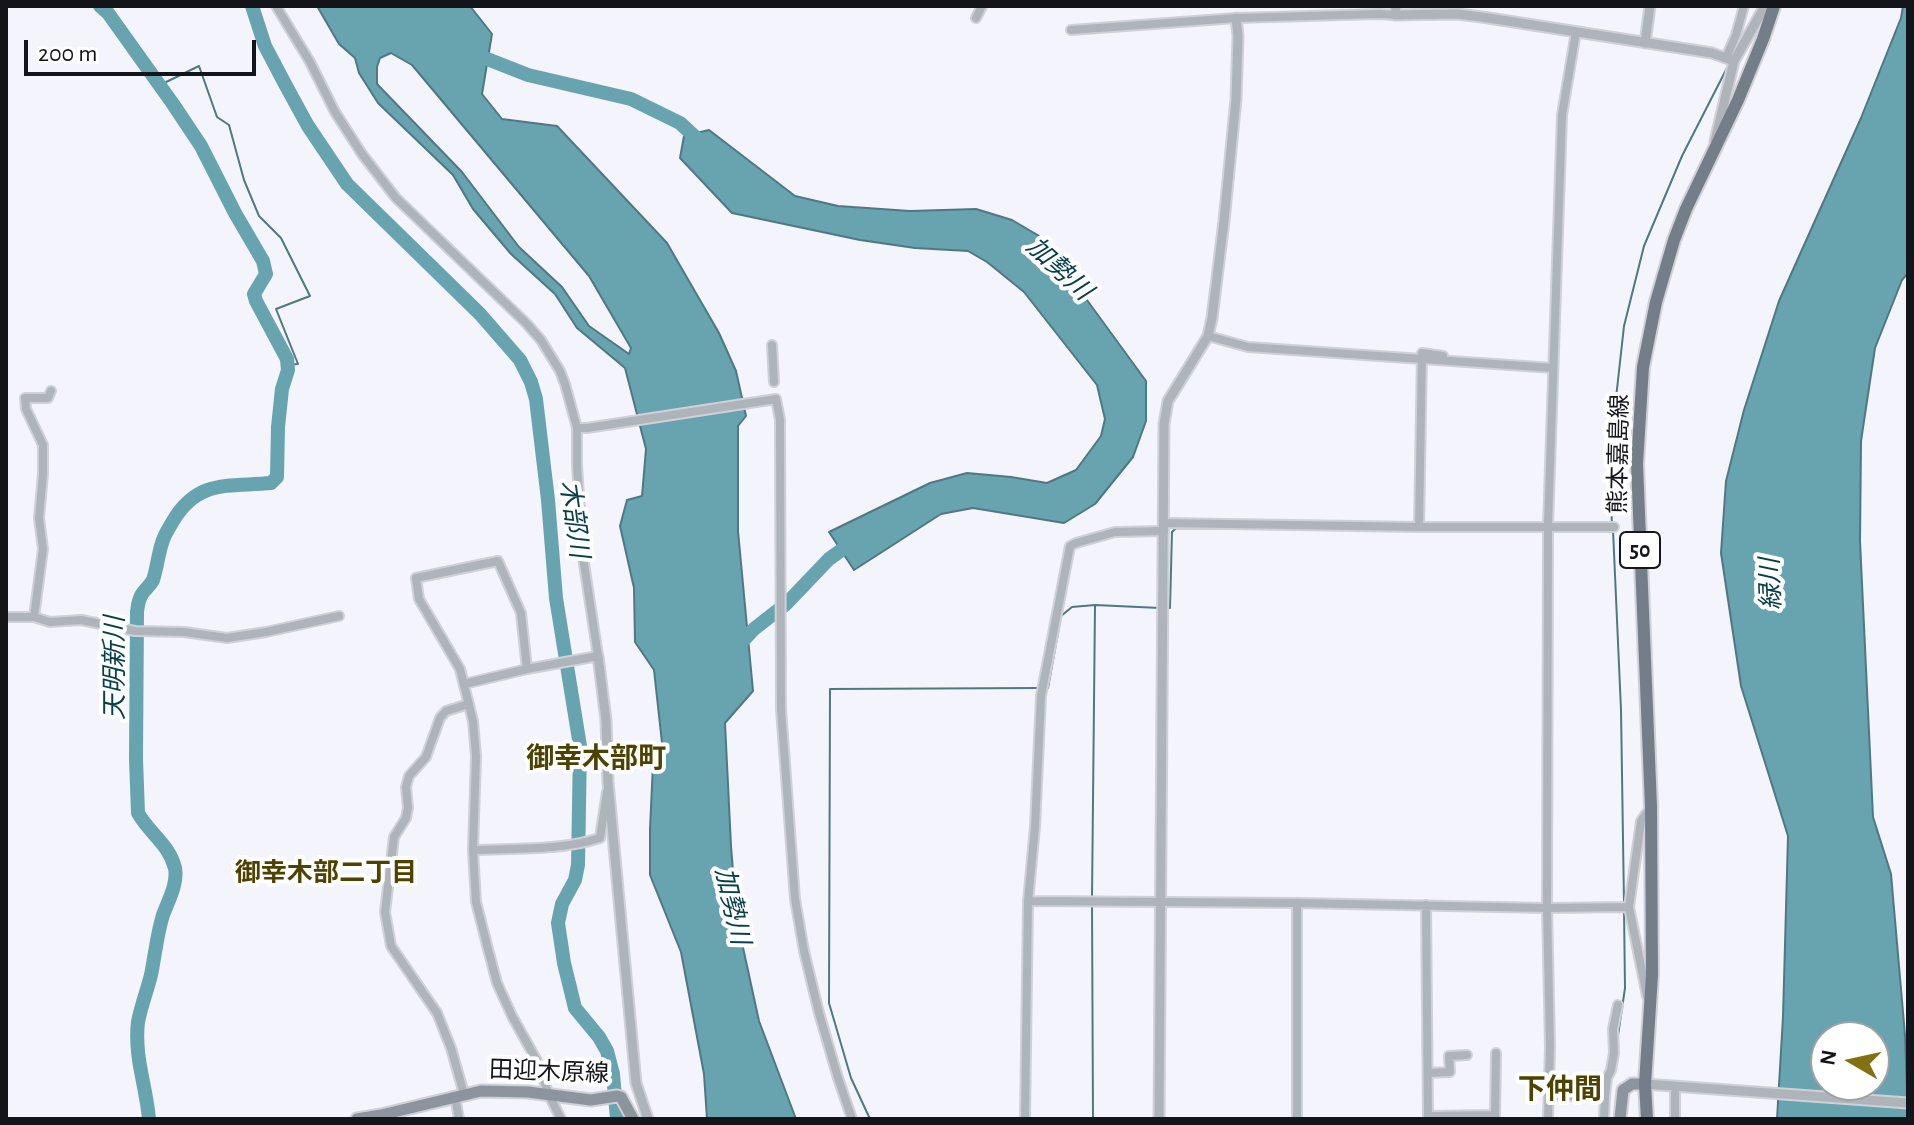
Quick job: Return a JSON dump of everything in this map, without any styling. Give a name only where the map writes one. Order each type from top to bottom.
[{"type":"main road","name":"熊本嘉島線","points":[[1647,1119],[1652,975],[1651,807],[1637,464],[1643,367],[1650,324],[1686,209],[1744,87],[1774,6]]},
{"type":"main road","points":[[1620,1119],[1623,1090],[1632,1084],[1650,1084]]},
{"type":"main road","name":"田迎木原線","points":[[357,1119],[459,1095],[501,1090],[591,1100],[617,1096],[621,1097],[633,1119]]},
{"type":"street","points":[[276,6],[362,154],[396,198],[526,323],[541,340],[565,384],[577,428],[583,557],[606,720],[608,782],[636,1083],[648,1119]]},
{"type":"street","points":[[976,18],[982,6]]},
{"type":"street","points":[[1159,1119],[1164,424],[1168,401],[1208,336],[1212,318],[1236,99],[1238,36],[1235,6]]},
{"type":"street","points":[[1645,43],[1650,6]]},
{"type":"street","points":[[1713,153],[1730,60],[1744,6]]},
{"type":"street","points":[[1730,60],[1765,6]]},
{"type":"street","points":[[1071,30],[1236,18],[1380,14],[1396,10],[1457,14],[1483,11],[1576,32],[1712,53],[1730,60]]},
{"type":"street","points":[[1548,1119],[1548,525],[1562,115],[1576,32]]},
{"type":"street","points":[[1208,336],[1248,347],[1421,360]]},
{"type":"street","points":[[772,345],[774,382]]},
{"type":"street","points":[[1419,527],[1422,353],[1553,368]]},
{"type":"street","points":[[34,617],[43,549],[39,518],[43,445],[26,409],[25,398],[48,398],[51,391]]},
{"type":"street","points":[[577,428],[776,399],[780,420],[781,709],[795,899],[819,1013],[852,1119]]},
{"type":"street","points":[[1025,1119],[1028,901],[1041,696],[1070,546],[1115,532],[1164,527],[1614,527]]},
{"type":"street","points":[[527,669],[521,613],[498,561],[416,578],[419,599],[460,669],[473,721],[476,756],[473,850],[476,902],[497,983],[537,1061],[561,1119]]},
{"type":"street","points":[[6,617],[34,617],[50,622],[81,620],[135,631],[184,632],[227,638],[339,616]]},
{"type":"street","points":[[464,684],[598,656]]},
{"type":"street","points":[[459,1119],[459,1095],[451,1048],[437,1013],[391,946],[385,912],[394,837],[406,818],[408,808],[406,787],[409,776],[426,757],[440,718],[446,711],[469,704]]},
{"type":"street","points":[[473,850],[561,846],[600,838],[608,782]]},
{"type":"street","points":[[1649,1005],[1629,907],[1641,821],[1651,807]]},
{"type":"street","points":[[1028,901],[1629,907]]},
{"type":"street","points":[[1297,903],[1297,1119]]},
{"type":"street","points":[[1426,905],[1428,1117],[1495,1117],[1496,1053]]},
{"type":"street","points":[[1604,1119],[1618,1005]]},
{"type":"street","points":[[1428,1073],[1450,1072],[1449,1056],[1467,1055]]},
{"type":"street","points":[[1650,1084],[1908,1103]]},
{"type":"street","points":[[1675,1093],[1675,1119]]},
{"type":"street","points":[[1549,1096],[1605,1096]]},
{"type":"water","points":[[317,6],[470,6],[492,34],[482,94],[502,119],[557,126],[667,243],[719,333],[736,371],[746,416],[738,426],[738,531],[753,691],[725,723],[731,846],[737,920],[759,1021],[796,1119],[707,1119],[704,1074],[681,952],[650,875],[653,764],[663,752],[654,670],[635,642],[634,588],[620,526],[627,500],[642,496],[646,449],[625,368],[577,328],[555,294],[511,254],[473,209],[453,175],[378,103],[359,73],[355,58],[339,44]],"holes":[[[391,53],[412,65],[589,276],[631,348],[629,354],[589,326],[562,287],[519,247],[462,172],[377,84],[380,58]]]},
{"type":"water","name":"緑川","points":[[1903,6],[1908,6],[1908,273],[1902,280],[1875,348],[1861,441],[1860,541],[1873,817],[1891,874],[1905,1035],[1908,1119],[1777,1119],[1788,836],[1741,686],[1721,553],[1726,481],[1744,410],[1779,301],[1861,118]]},
{"type":"water","points":[[709,130],[795,196],[838,206],[910,211],[976,209],[1012,220],[1041,237],[1146,381],[1146,421],[1133,457],[1095,504],[1064,523],[973,508],[941,514],[854,570],[829,532],[930,483],[967,473],[1047,483],[1076,470],[1101,436],[1105,419],[1097,385],[1024,292],[968,251],[860,240],[732,213],[680,158],[684,136]]},
{"type":"waterway","name":"天明新川","points":[[100,6],[201,146],[263,261],[266,274],[254,294],[287,359],[288,370],[282,389],[278,427],[277,477],[271,483],[215,488],[193,498],[183,507],[165,534],[153,580],[138,603],[138,813],[164,845],[176,874],[161,922],[138,1022],[139,1059],[149,1119]]},
{"type":"waterway","name":"木部川","points":[[252,6],[265,46],[285,84],[308,126],[347,184],[480,314],[520,360],[531,382],[536,399],[548,500],[556,598],[580,746],[578,865],[575,880],[562,904],[558,923],[575,1008],[607,1051],[613,1074],[617,1119]]},
{"type":"waterway","points":[[1737,47],[1742,27]]},
{"type":"waterway","name":"加勢川","points":[[472,53],[528,75],[631,99],[680,123],[706,147]]},
{"type":"waterway","points":[[1612,523],[1608,470],[1624,326],[1644,246],[1682,156],[1729,64]]},
{"type":"waterway","points":[[160,85],[199,66],[217,117],[229,125],[244,180],[259,216],[281,238],[310,296],[276,309],[298,364],[284,365]]},
{"type":"waterway","points":[[1167,608],[1170,608],[1172,532],[1176,528],[1300,529]]},
{"type":"waterway","points":[[1613,530],[1621,710],[1624,903]]},
{"type":"waterway","name":"加勢川","points":[[736,648],[786,604],[829,559],[857,539]]},
{"type":"waterway","points":[[1092,898],[1095,605]]},
{"type":"waterway","points":[[1046,688],[1061,616],[1072,607],[1160,608]]},
{"type":"waterway","points":[[870,1119],[851,1078],[829,1003],[830,689],[1039,688]]},
{"type":"waterway","points":[[1092,904],[1093,1119]]},
{"type":"waterway","points":[[1617,1042],[1625,988],[1624,909]]},
{"type":"district","name":"御幸木部町","points":[[596,759]]},
{"type":"district","name":"御幸木部二丁目","points":[[326,873]]},
{"type":"district","name":"下仲間","points":[[1560,1090]]}]
